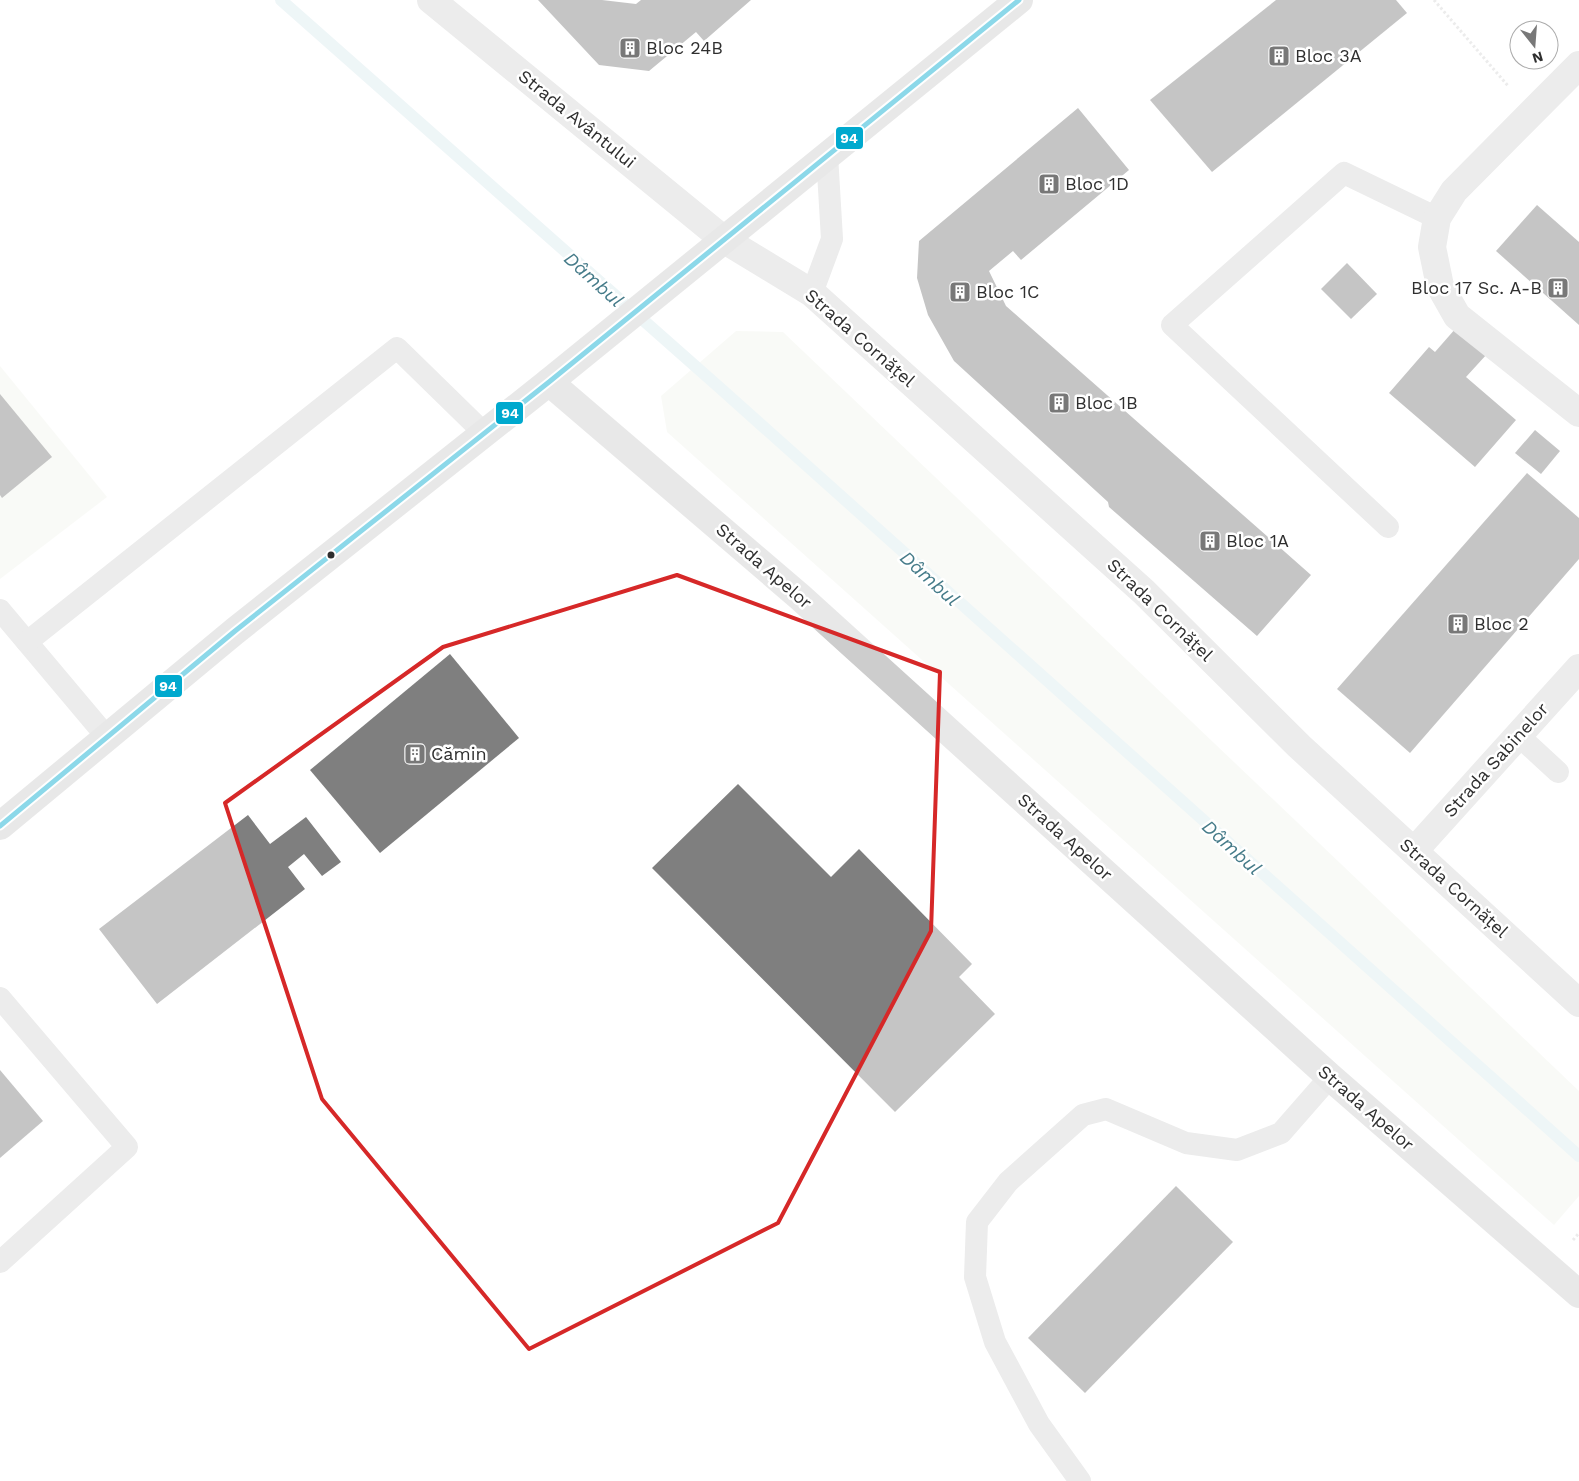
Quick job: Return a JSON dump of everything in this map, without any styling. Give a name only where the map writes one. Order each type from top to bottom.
[{"type":"street","name":"Strada Avântului","points":[[431,0],[723,239]]},
{"type":"street","points":[[0,826],[106,736],[317,564],[548,382],[1019,0]]},
{"type":"street","points":[[1579,65],[1454,190],[1437,218],[1432,246],[1440,286],[1458,316],[1579,413]]},
{"type":"street","name":"Strada Cornățel","points":[[723,239],[812,293],[1144,592],[1299,746],[1579,1002]]},
{"type":"street","name":"Strada Apelor","points":[[548,382],[800,597],[1330,1077],[1579,1294]]},
{"type":"street","name":"Strada Sabinelor","points":[[1414,851],[1579,668]]},
{"type":"lane","points":[[812,293],[832,239],[827,155]]},
{"type":"lane","points":[[1388,527],[1172,325],[1344,173],[1437,218]]},
{"type":"lane","points":[[28,642],[397,348],[484,433]]},
{"type":"lane","points":[[0,610],[106,736]]},
{"type":"lane","points":[[1519,736],[1558,772]]},
{"type":"lane","points":[[0,998],[127,1147],[0,1262]]},
{"type":"lane","points":[[1080,1481],[1039,1424],[995,1342],[975,1277],[977,1222],[1008,1182],[1083,1115],[1106,1110],[1186,1143],[1237,1150],[1280,1133],[1330,1077]]},
{"type":"path","points":[[1434,0],[1530,112]]},
{"type":"highlighted area","points":[[677,575],[940,672],[931,931],[778,1223],[529,1349],[322,1099],[225,803],[443,647]]},
{"type":"shaded area","points":[[736,331],[783,332],[1579,1091],[1579,1196],[1554,1225],[667,432],[661,396]]},
{"type":"shaded area","points":[[0,366],[107,497],[0,579]]},
{"type":"building","name":"Bloc 24B","points":[[538,0],[602,0],[636,4],[641,0],[751,0],[704,41],[696,32],[649,71],[599,65]]},
{"type":"building","name":"Bloc 3A","points":[[1276,0],[1396,0],[1407,13],[1212,172],[1150,100]]},
{"type":"building","points":[[1078,108],[1129,170],[1021,260],[1013,251],[989,271],[1006,306],[1311,575],[1257,636],[1109,507],[1108,502],[954,361],[928,315],[917,278],[919,241]]},
{"type":"building","name":"Bloc 17 Sc. A-B","points":[[1537,205],[1579,242],[1579,325],[1496,251]]},
{"type":"building","points":[[1347,263],[1377,294],[1351,319],[1321,289]]},
{"type":"building","points":[[1456,328],[1487,354],[1466,377],[1516,420],[1475,467],[1389,393],[1429,347],[1435,352]]},
{"type":"building","points":[[0,394],[52,457],[2,498],[0,495]]},
{"type":"building","points":[[1535,430],[1560,451],[1541,474],[1515,453]]},
{"type":"building","name":"Bloc 2","points":[[1527,473],[1579,518],[1579,559],[1410,753],[1337,689]]},
{"type":"building","name":"Cămin","points":[[450,654],[519,738],[380,853],[310,770]]},
{"type":"building","points":[[738,784],[831,877],[859,849],[972,964],[959,977],[995,1014],[895,1112],[652,868]]},
{"type":"building","points":[[248,815],[270,844],[306,817],[341,862],[322,876],[304,854],[288,867],[305,889],[157,1004],[99,929]]},
{"type":"building","points":[[0,1070],[43,1121],[0,1158]]},
{"type":"building","points":[[1176,1186],[1233,1242],[1085,1393],[1028,1338]]},
{"type":"waterway","name":"Dâmbul","points":[[281,0],[720,388],[1579,1156]]},
{"type":"transit line","name":"94","points":[[0,826],[235,631],[549,382],[1019,0]]},
{"type":"place","name":"Bloc 24B","points":[[630,48]]},
{"type":"place","name":"Bloc 3A","points":[[1279,56]]},
{"type":"place","name":"Bloc 1D","points":[[1049,184]]},
{"type":"place","name":"Bloc 17 Sc. A-B","points":[[1558,288]]},
{"type":"place","name":"Bloc 1C","points":[[960,292]]},
{"type":"place","name":"Bloc 1B","points":[[1059,403]]},
{"type":"place","name":"Bloc 1A","points":[[1210,541]]},
{"type":"place","name":"Bloc 2","points":[[1458,624]]},
{"type":"place","name":"Cămin","points":[[415,754]]}]
